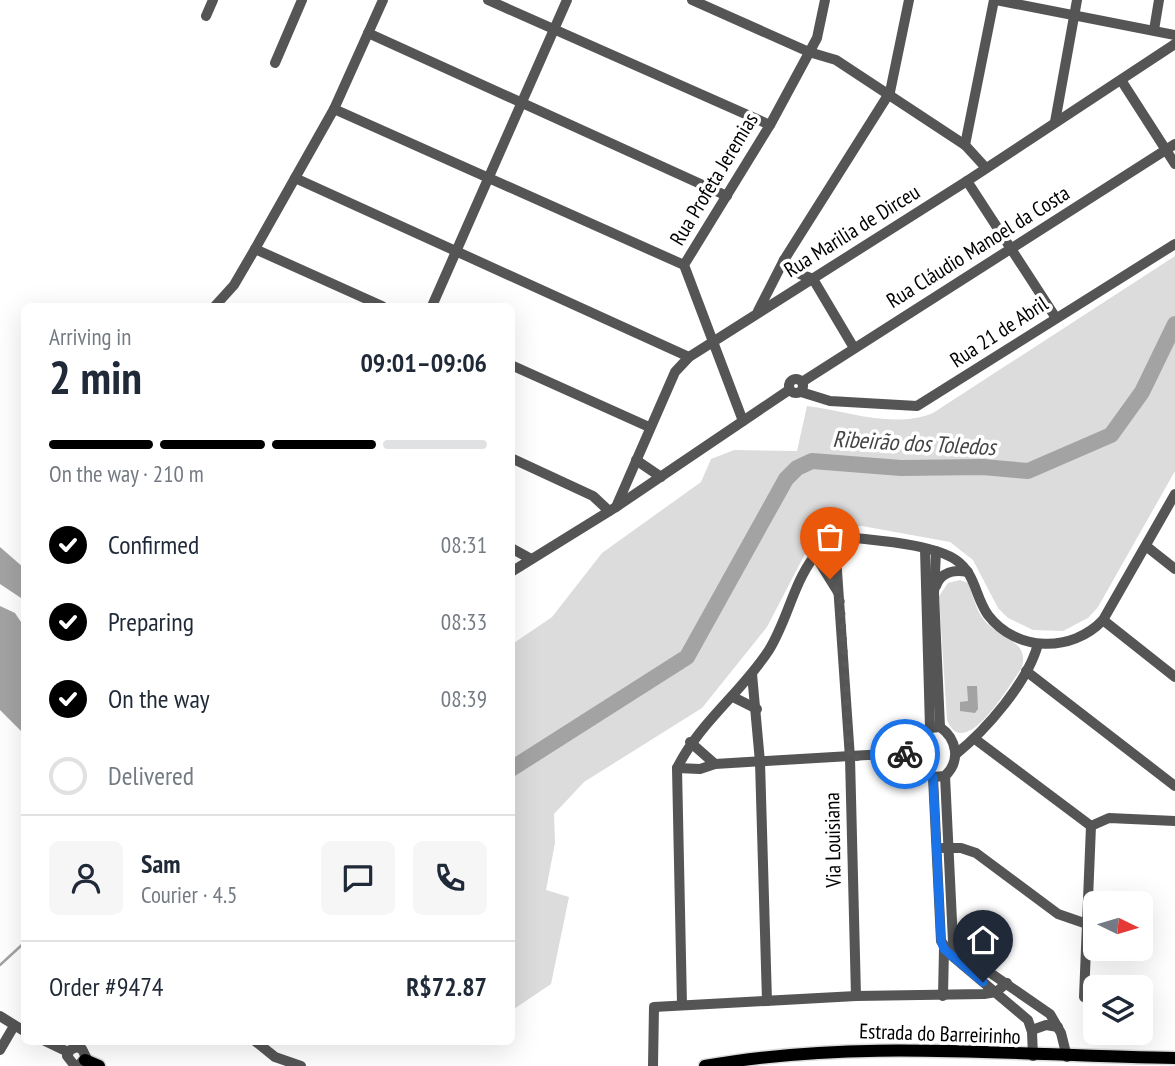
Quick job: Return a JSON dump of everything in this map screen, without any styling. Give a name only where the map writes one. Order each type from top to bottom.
[{"type":"main road","name":"Estrada do Barreirinho","points":[[705,1066],[852,1051],[1175,1058]]},
{"type":"main road","points":[[76,1059],[99,1066]]},
{"type":"street","points":[[206,16],[213,0]]},
{"type":"street","points":[[275,63],[302,0]]},
{"type":"street","points":[[218,303],[234,285],[334,109],[383,0]]},
{"type":"street","points":[[488,0],[770,125]]},
{"type":"street","points":[[433,303],[567,0]]},
{"type":"street","points":[[692,0],[809,52],[836,60],[890,92],[965,145],[986,168]]},
{"type":"street","name":"Rua Profeta Jeremias","points":[[743,421],[684,265],[770,125],[817,38],[825,0]]},
{"type":"street","points":[[613,509],[675,372],[689,357],[758,311],[771,297],[784,260],[890,92],[909,0]]},
{"type":"street","points":[[965,145],[995,0],[1175,34]]},
{"type":"street","points":[[1055,122],[1077,0]]},
{"type":"street","points":[[1154,30],[1159,0]]},
{"type":"street","points":[[368,33],[727,196]]},
{"type":"street","name":"Rua Marilia de Dirceu","points":[[771,297],[813,279],[1175,44]]},
{"type":"street","points":[[1121,80],[1170,148],[1175,164]]},
{"type":"street","points":[[334,109],[684,265]]},
{"type":"street","name":"Rua Cláudio Manoel da Costa","points":[[743,421],[789,390],[792,380],[802,386],[854,348],[1170,148]]},
{"type":"street","points":[[295,178],[689,357]]},
{"type":"street","points":[[967,181],[1055,318]]},
{"type":"street","name":"Rua 21 de Abril","points":[[802,386],[830,401],[917,406],[1175,244]]},
{"type":"street","points":[[255,249],[375,303]]},
{"type":"street","points":[[784,260],[800,274],[813,279],[854,348]]},
{"type":"street","points":[[515,367],[649,427]]},
{"type":"street","points":[[515,569],[613,509],[743,421]]},
{"type":"street","points":[[515,460],[593,496],[613,509]]},
{"type":"street","points":[[636,460],[661,477]]},
{"type":"street","points":[[682,1005],[677,768],[690,742],[733,697],[771,647],[815,555],[835,542],[856,538],[930,550],[956,560],[968,572],[980,601],[996,623],[1018,638],[1038,644],[1073,640],[1088,633],[1103,620],[1175,494]]},
{"type":"street","name":"Via Louisiana","points":[[835,542],[841,598],[850,758],[856,996]]},
{"type":"street","points":[[1146,547],[1175,569]]},
{"type":"street","points":[[515,550],[531,559]]},
{"type":"street","points":[[677,768],[700,769],[715,764],[918,752],[935,728],[934,594],[930,550]]},
{"type":"street","points":[[930,550],[923,572],[935,728],[954,742],[956,754]]},
{"type":"street","name":"Via Louisiana","points":[[815,555],[841,598]]},
{"type":"street","points":[[934,594],[936,583],[946,573],[960,570],[968,572]]},
{"type":"street","points":[[1103,620],[1175,677]]},
{"type":"street","points":[[943,996],[944,949],[941,941],[945,776],[956,754],[975,738],[1026,671],[1038,644]]},
{"type":"street","points":[[1026,671],[1175,786]]},
{"type":"street","points":[[752,674],[760,762],[767,1001]]},
{"type":"street","points":[[733,697],[757,709]]},
{"type":"street","points":[[954,742],[975,738],[1091,826]]},
{"type":"street","points":[[690,742],[715,764]]},
{"type":"street","points":[[918,752],[933,777],[953,942],[960,952],[1051,1014],[1067,1057]]},
{"type":"street","points":[[933,777],[945,776]]},
{"type":"street","points":[[1091,826],[1110,818],[1175,820]]},
{"type":"street","points":[[1088,891],[1091,826]]},
{"type":"street","points":[[942,848],[976,853],[1059,914],[1083,923]]},
{"type":"street","points":[[944,949],[996,992],[1030,1025],[1033,1056]]},
{"type":"street","points":[[972,993],[991,973]]},
{"type":"street","points":[[653,1060],[653,1007],[856,996],[943,996],[996,992],[1007,984]]},
{"type":"street","points":[[0,1016],[20,1029]]},
{"type":"street","points":[[0,1023],[20,1029]]},
{"type":"street","points":[[1030,1025],[1058,1027]]},
{"type":"street","points":[[0,1050],[20,1029]]},
{"type":"street","points":[[52,1045],[76,1059]]},
{"type":"street","points":[[259,1045],[275,1057],[301,1066]]},
{"type":"shaded area","points":[[1175,256],[1175,471],[1098,607],[1088,618],[1063,631],[1033,630],[1008,618],[998,608],[973,560],[950,542],[862,526],[834,529],[808,548],[767,627],[702,708],[584,782],[554,814],[555,843],[546,890],[569,897],[551,984],[515,1008],[515,642],[552,617],[602,553],[701,482],[711,459],[734,450],[797,451],[807,406],[887,419],[933,413]]},
{"type":"shaded area","points":[[0,547],[21,565],[21,598],[0,584]]},
{"type":"shaded area","points":[[960,580],[968,583],[984,620],[1018,646],[1023,660],[1021,669],[987,717],[965,733],[955,731],[947,720],[939,596],[948,583]]},
{"type":"shaded area","points":[[0,606],[15,613],[21,622],[21,731],[0,710]]},
{"type":"shaded area","points":[[967,686],[977,686],[978,709],[975,713],[960,711],[960,702],[968,701]]},
{"type":"waterway","name":"Ribeirão dos Toledos","points":[[515,766],[687,657],[786,479],[797,468],[812,461],[901,468],[983,467],[1028,471],[1111,435],[1142,392],[1175,324]]},
{"type":"waterway","points":[[0,965],[21,946]]},
{"type":"way so far","points":[[830,579],[841,598],[850,758],[905,754]]},
{"type":"route","points":[[905,754],[918,752],[921,762],[933,777],[941,941],[944,949],[983,982]]}]
